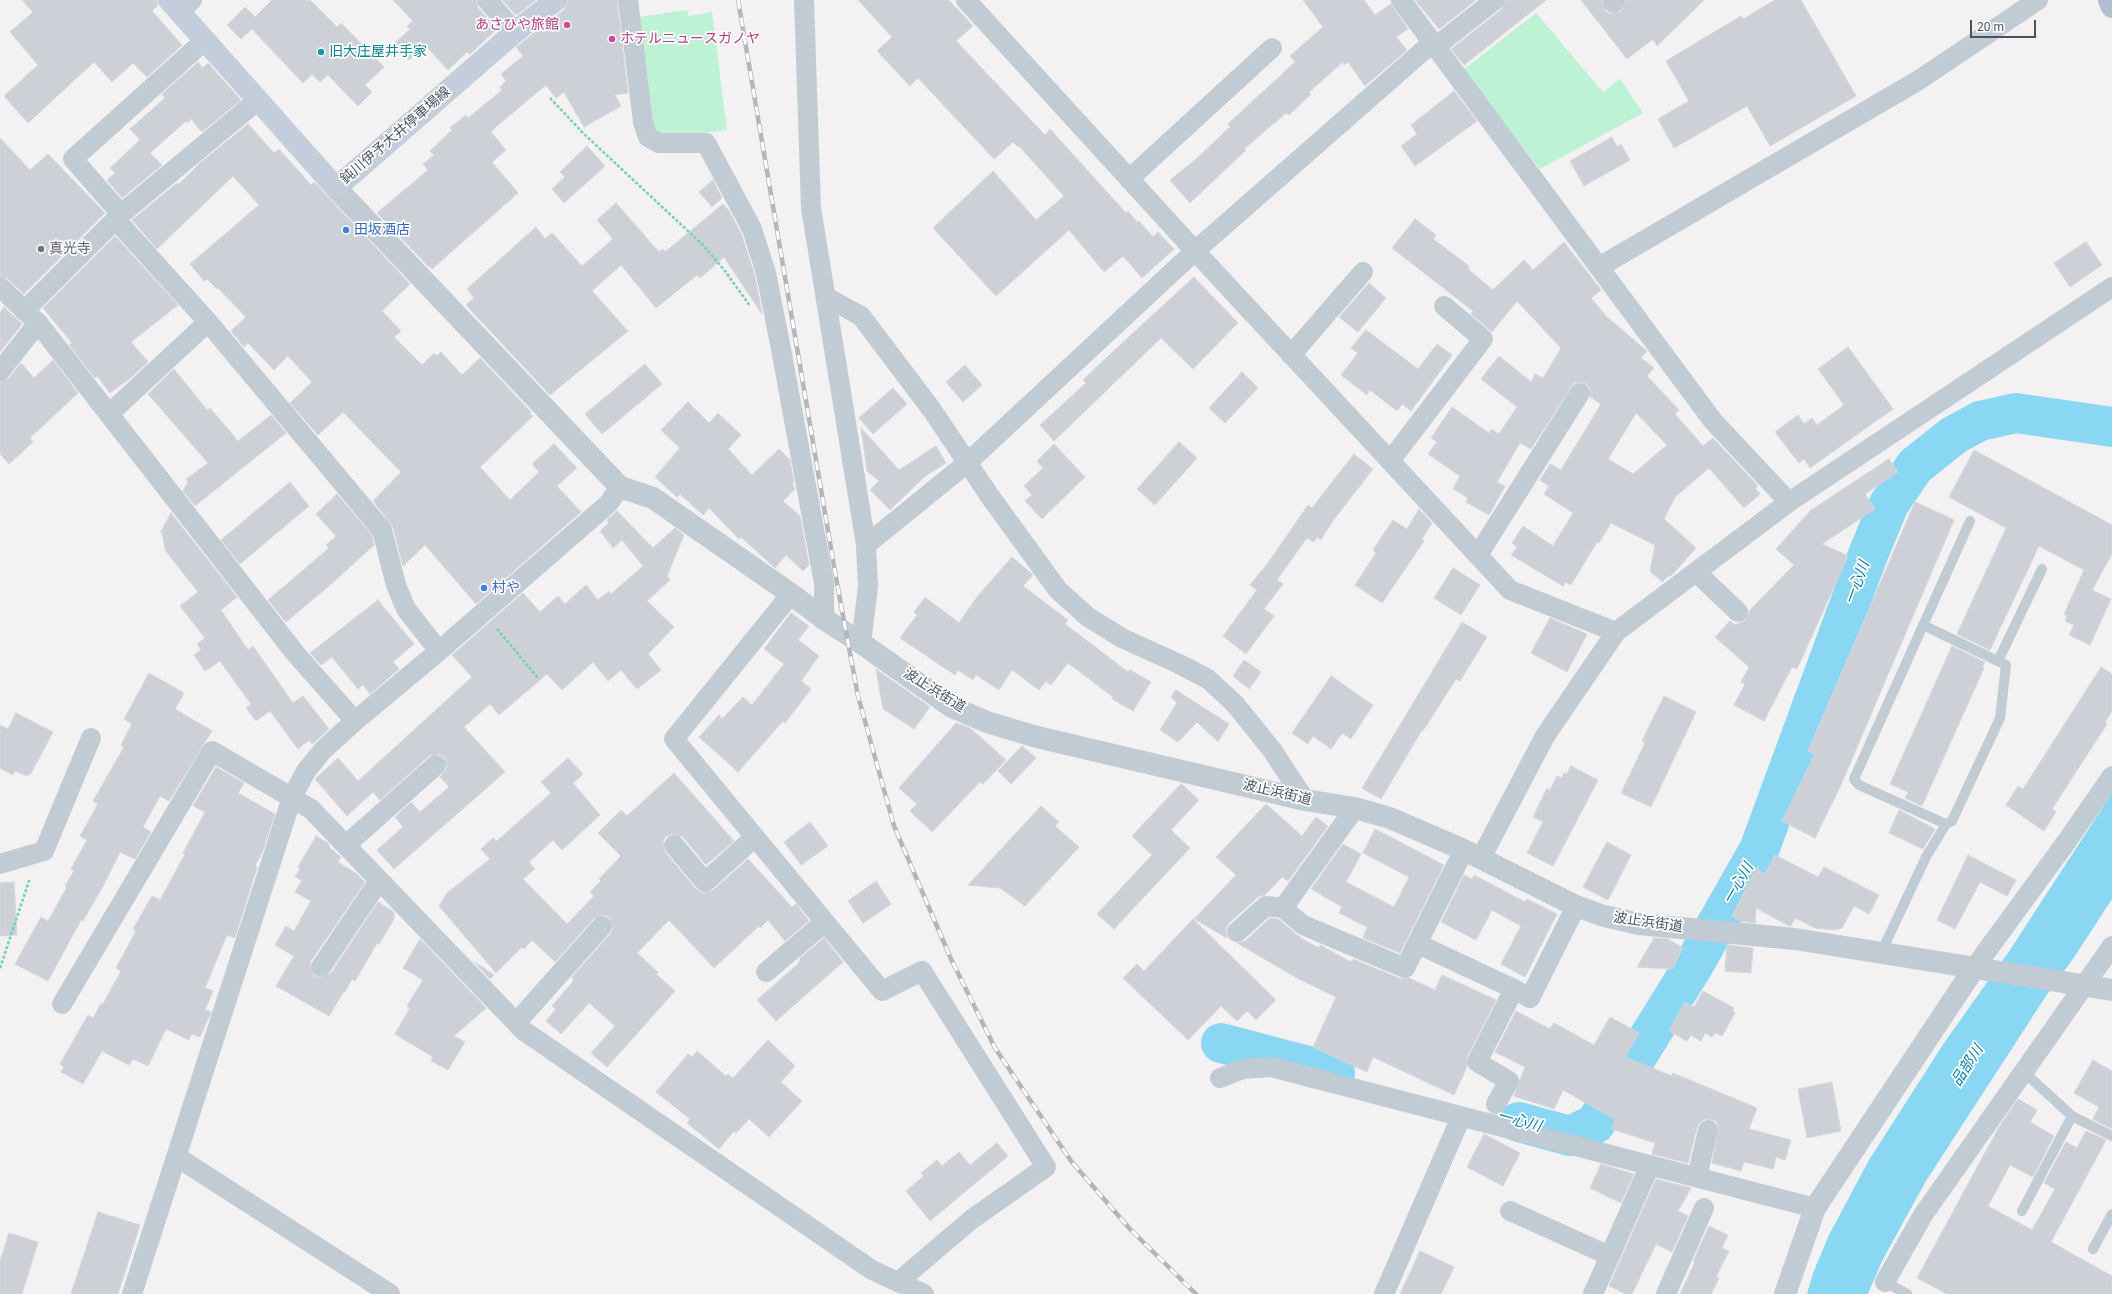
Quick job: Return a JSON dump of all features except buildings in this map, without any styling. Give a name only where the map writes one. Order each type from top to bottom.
[{"type":"main road","name":"鈍川伊予大井停車場線","points":[[180,4],[204,41],[336,188],[515,32],[556,0]]},
{"type":"main road","points":[[2109,0],[2112,7]]},
{"type":"street","points":[[487,0],[515,32]]},
{"type":"street","points":[[628,0],[644,122],[648,137],[659,143],[706,143],[752,229],[766,273],[786,372],[824,582],[824,619]]},
{"type":"street","points":[[804,0],[811,208],[866,545],[868,587],[861,643]]},
{"type":"street","points":[[1400,0],[1713,421],[1789,502]]},
{"type":"street","points":[[866,545],[967,463],[1194,251],[1434,45],[1495,0]]},
{"type":"street","points":[[1599,267],[1919,80],[2038,0]]},
{"type":"street","points":[[970,1],[1194,251],[1510,590],[1616,632]]},
{"type":"street","points":[[204,41],[72,159],[118,217],[382,530],[396,585],[406,609],[439,651]]},
{"type":"street","points":[[1129,180],[1272,48]]},
{"type":"street","points":[[0,371],[31,317],[118,217],[257,100]]},
{"type":"street","points":[[132,1294],[292,797],[306,771],[323,750],[355,721],[439,651],[608,504],[620,488],[336,188]]},
{"type":"street","points":[[1291,355],[1362,272]]},
{"type":"street","points":[[0,287],[31,317],[110,413],[295,653],[355,721]]},
{"type":"street","points":[[1237,932],[1266,906],[1283,908],[1303,925],[1405,968],[1418,944],[1545,736],[1616,632],[1789,502],[2112,287]]},
{"type":"street","points":[[826,297],[861,316],[932,410],[967,463],[1058,590],[1088,617],[1122,638],[1208,679],[1235,704],[1272,750],[1305,800]]},
{"type":"street","points":[[1390,461],[1483,339],[1444,306]]},
{"type":"street","points":[[110,413],[208,322]]},
{"type":"street","points":[[1478,555],[1580,393]]},
{"type":"street","name":"波止浜街道","points":[[620,488],[653,498],[791,594],[824,619],[952,707],[987,722],[1037,737],[1305,800],[1355,808],[1390,818],[1473,854],[1576,906],[1604,916],[1639,924],[1794,939],[2075,984]]},
{"type":"street","points":[[1696,572],[1738,612]]},
{"type":"street","points":[[791,594],[674,739],[882,991],[922,971],[1046,1167],[972,1219],[899,1281]]},
{"type":"street","points":[[0,864],[44,851],[91,738]]},
{"type":"street","points":[[62,1004],[212,751],[311,809],[524,1031],[872,1270],[899,1281],[924,1294]]},
{"type":"street","points":[[346,845],[436,765]]},
{"type":"street","points":[[1785,1294],[1815,1208],[2112,776]]},
{"type":"street","points":[[1283,908],[1355,808]]},
{"type":"street","points":[[674,845],[705,882],[755,838]]},
{"type":"street","points":[[321,968],[379,881]]},
{"type":"street","points":[[1418,944],[1530,998],[1576,906]]},
{"type":"street","points":[[766,972],[825,922]]},
{"type":"street","points":[[516,1023],[602,926]]},
{"type":"street","points":[[1885,1282],[1923,1215],[2002,1101],[2024,1072],[2075,984],[2112,946]]},
{"type":"street","points":[[2075,984],[2112,990]]},
{"type":"street","points":[[1496,1104],[1509,1081],[1476,1062],[1514,989]]},
{"type":"street","points":[[1220,1078],[1243,1069],[1271,1067],[1815,1208]]},
{"type":"street","points":[[1384,1294],[1461,1117]]},
{"type":"street","points":[[1697,1177],[1708,1130]]},
{"type":"street","points":[[176,1157],[390,1294]]},
{"type":"street","points":[[1593,1294],[1650,1165]]},
{"type":"street","points":[[1666,1294],[1704,1208]]},
{"type":"street","points":[[1510,1211],[1610,1256]]},
{"type":"lane","points":[[1946,824],[1859,785],[1854,779],[1970,521]]},
{"type":"lane","points":[[1998,661],[2042,569]]},
{"type":"lane","points":[[1881,953],[1926,857],[1946,824],[1952,821],[2000,718],[2006,665],[1923,625]]},
{"type":"lane","points":[[2024,1072],[2072,1116],[2112,1136]]},
{"type":"lane","points":[[2022,1211],[2072,1116]]},
{"type":"lane","points":[[2093,1249],[2112,1214]]},
{"type":"lane","points":[[1885,1282],[1907,1294]]},
{"type":"path","points":[[550,98],[584,134],[702,245],[725,271],[750,307]]},
{"type":"path","points":[[483,613],[539,679]]},
{"type":"path","points":[[0,968],[38,853]]},
{"type":"green space","points":[[687,10],[689,16],[712,12],[727,130],[666,138],[655,136],[639,17]]},
{"type":"green space","points":[[1536,13],[1603,92],[1620,79],[1643,113],[1540,169],[1463,70]]},
{"type":"water","name":"品部川","points":[[2112,793],[2112,899],[2075,956],[2046,996],[1926,1181],[1882,1261],[1868,1294],[1807,1294],[1813,1273],[1829,1235],[1869,1160],[1944,1043],[2010,950]]},
{"type":"waterway","name":"一心川","points":[[1519,1122],[1570,1136],[1595,1124],[1693,966],[1759,850],[1867,557],[1889,504],[1915,466],[1954,435],[1980,421],[2016,413],[2112,427]]},
{"type":"waterway","name":"一心川","points":[[1221,1043],[1335,1073]]},
{"type":"railway","points":[[738,0],[836,578],[858,696],[894,826],[951,959],[995,1048],[1071,1161],[1130,1229],[1196,1294]]},
{"type":"place","name":"あさひや旅館","points":[[567,25]]},
{"type":"place","name":"ホテルニュースガノヤ","points":[[612,39]]},
{"type":"place","name":"旧大庄屋井手家","points":[[321,52]]},
{"type":"place","name":"田坂酒店","points":[[346,230]]},
{"type":"place","name":"真光寺","points":[[41,249]]},
{"type":"place","name":"村や","points":[[484,588]]}]
